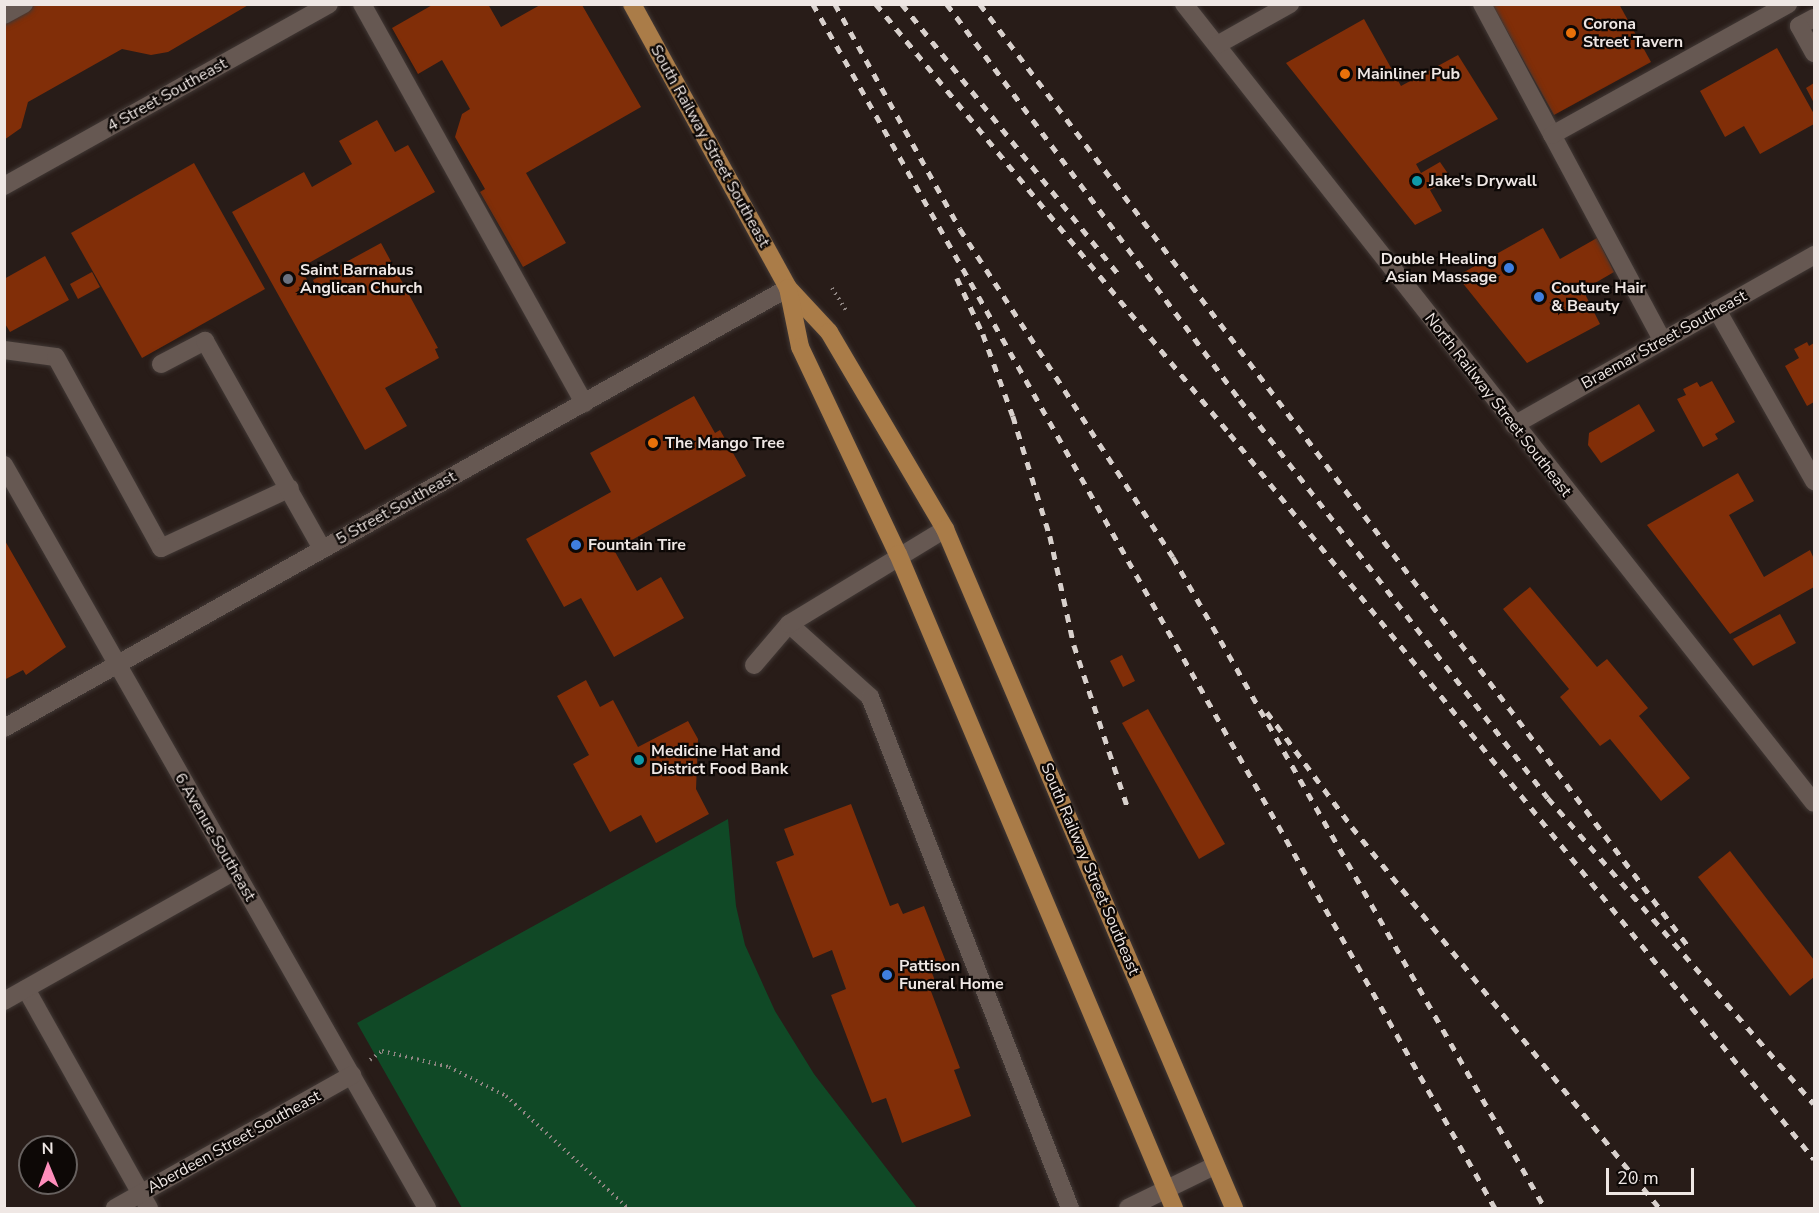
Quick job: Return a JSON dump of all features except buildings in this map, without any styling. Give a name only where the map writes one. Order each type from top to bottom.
[{"type":"main road","name":"South Railway Street Southeast","points":[[632,4],[788,288],[829,332],[945,529],[1234,1209]]},
{"type":"main road","name":"South Railway Street Southeast","points":[[788,288],[800,347],[898,554],[1174,1209]]},
{"type":"street","points":[[4,15],[24,4]]},
{"type":"street","name":"4 Street Southeast","points":[[4,186],[328,4]]},
{"type":"street","points":[[362,4],[584,403]]},
{"type":"street","name":"North Railway Street Southeast","points":[[1184,4],[1514,425],[1813,800]]},
{"type":"street","points":[[1217,45],[1290,4]]},
{"type":"street","points":[[1482,4],[1662,340]]},
{"type":"street","points":[[1552,135],[1788,4]]},
{"type":"street","points":[[1815,18],[1799,26],[1815,53]]},
{"type":"street","name":"Braemar Street Southeast","points":[[1514,425],[1815,255]]},
{"type":"street","name":"5 Street Southeast","points":[[4,728],[788,288]]},
{"type":"street","points":[[1717,310],[1815,481]]},
{"type":"street","points":[[160,364],[205,341],[290,488],[322,549]]},
{"type":"street","points":[[4,350],[56,357],[160,548],[290,488]]},
{"type":"street","name":"6 Avenue Southeast","points":[[4,465],[115,665],[427,1209]]},
{"type":"street","points":[[754,665],[789,624],[898,554],[945,529]]},
{"type":"street","points":[[789,624],[870,697],[1070,1209]]},
{"type":"street","points":[[4,1001],[235,871]]},
{"type":"street","points":[[26,989],[145,1201]]},
{"type":"street","name":"Aberdeen Street Southeast","points":[[116,1209],[145,1201],[352,1076]]},
{"type":"street","points":[[1128,1209],[1214,1166]]},
{"type":"path","points":[[352,1076],[382,1051],[449,1067],[506,1096],[582,1162],[628,1209]]},
{"type":"green space","points":[[728,819],[736,906],[745,945],[775,1011],[814,1074],[917,1208],[462,1208],[357,1023]]},
{"type":"railway","points":[[813,4],[1495,1208]]},
{"type":"railway","points":[[835,4],[960,229],[1173,557],[1545,1208]]},
{"type":"railway","points":[[876,4],[1230,434],[1814,1159]]},
{"type":"railway","points":[[902,4],[1118,274]]},
{"type":"railway","points":[[947,4],[1240,400],[1548,798],[1814,1104]]},
{"type":"railway","points":[[980,4],[1688,946]]},
{"type":"railway","points":[[957,278],[983,334],[1013,416],[1050,536],[1074,645],[1128,808]]},
{"type":"railway","points":[[1267,712],[1352,827],[1659,1208]]},
{"type":"place","name":"Corona Street Tavern","points":[[1571,33]]},
{"type":"place","name":"Mainliner Pub","points":[[1345,74]]},
{"type":"place","name":"Jake's Drywall","points":[[1417,181]]},
{"type":"place","name":"Double Healing Asian Massage","points":[[1509,268]]},
{"type":"place","name":"Saint Barnabus Anglican Church","points":[[288,279]]},
{"type":"place","name":"Couture Hair & Beauty","points":[[1539,297]]},
{"type":"place","name":"The Mango Tree","points":[[653,443]]},
{"type":"place","name":"Fountain Tire","points":[[576,545]]},
{"type":"place","name":"Medicine Hat and District Food Bank","points":[[639,760]]},
{"type":"place","name":"Pattison Funeral Home","points":[[887,975]]}]
